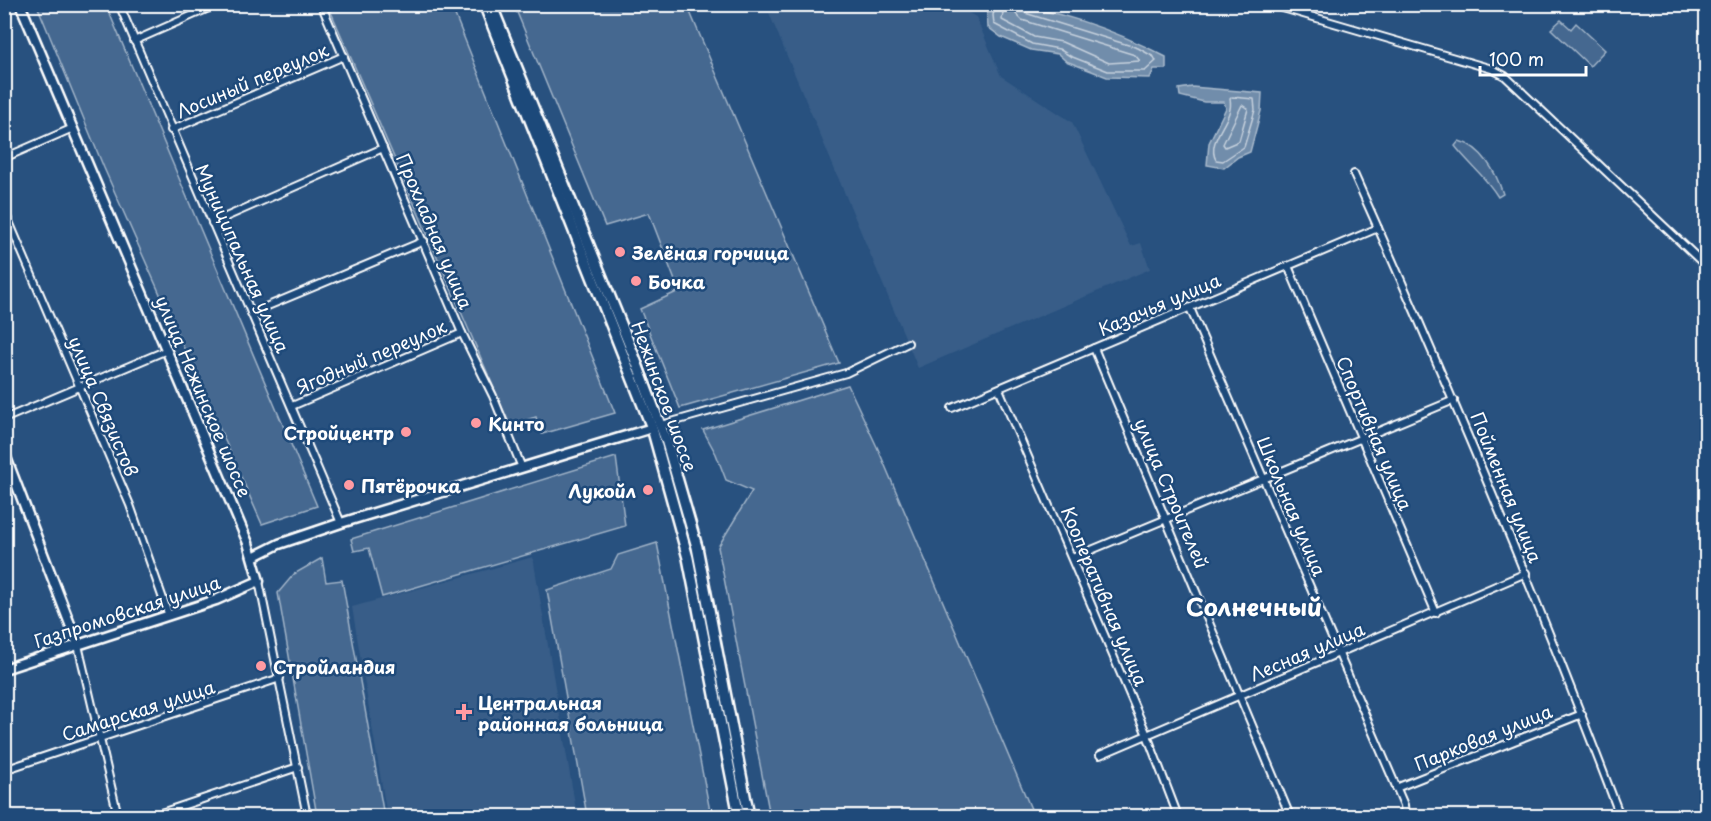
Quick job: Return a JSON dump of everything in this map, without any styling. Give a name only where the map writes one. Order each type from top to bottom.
[{"type":"main road","name":"улица Нежинское шоссе","points":[[20,4],[253,557],[259,581]]},
{"type":"main road","name":"Нежинское шоссе","points":[[484,4],[656,427],[688,558],[739,816]]},
{"type":"main road","name":"Нежинское шоссе","points":[[491,4],[656,427],[697,547],[749,816]]},
{"type":"main road","points":[[253,557],[279,544],[341,523],[656,427]]},
{"type":"main road","points":[[4,452],[78,645]]},
{"type":"main road","name":"Газпромовская улица","points":[[4,669],[230,595],[259,581]]},
{"type":"street","name":"Муниципальная улица","points":[[119,4],[341,523]]},
{"type":"street","points":[[134,40],[218,4]]},
{"type":"street","name":"Прохладная улица","points":[[321,4],[462,333],[485,377],[522,468]]},
{"type":"street","points":[[1269,4],[1499,73],[1707,266]]},
{"type":"street","name":"Лосиный переулок","points":[[171,130],[344,56]]},
{"type":"street","points":[[4,158],[73,128]]},
{"type":"street","points":[[212,223],[383,148]]},
{"type":"street","name":"Пойменная улица","points":[[1354,174],[1454,400],[1526,573],[1582,714],[1619,816]]},
{"type":"street","name":"улица Связистов","points":[[4,210],[130,505],[169,616]]},
{"type":"street","name":"Казачья улица","points":[[952,408],[1378,228]]},
{"type":"street","points":[[251,313],[424,241]]},
{"type":"street","name":"Спортивная улица","points":[[1288,266],[1436,613]]},
{"type":"street","name":"Школьная улица","points":[[1190,308],[1266,479],[1396,788],[1405,816]]},
{"type":"street","name":"Ягодный переулок","points":[[292,406],[462,333]]},
{"type":"street","points":[[656,427],[846,373],[908,343]]},
{"type":"street","name":"улица Строителей","points":[[1094,348],[1290,816]]},
{"type":"street","points":[[4,419],[166,350]]},
{"type":"street","name":"Кооперативная улица","points":[[999,389],[1148,735],[1178,816]]},
{"type":"street","points":[[1072,558],[1454,400]]},
{"type":"street","name":"Лесная улица","points":[[1100,755],[1526,573]]},
{"type":"street","name":"улица Нежинское шоссе","points":[[259,581],[307,816]]},
{"type":"street","points":[[78,645],[118,816]]},
{"type":"street","name":"Самарская улица","points":[[4,770],[280,678]]},
{"type":"street","name":"Парковая улица","points":[[1396,788],[1582,714]]},
{"type":"street","points":[[152,816],[298,767]]},
{"type":"shaded area","points":[[953,4],[976,17],[1001,76],[1072,122],[1131,246],[1141,243],[1150,269],[918,368],[769,13],[816,5]]},
{"type":"shaded area","points":[[37,5],[106,5],[317,506],[262,524],[104,168]]},
{"type":"shaded area","points":[[328,5],[451,5],[615,413],[542,434],[536,417],[510,425]]},
{"type":"shaded area","points":[[514,5],[687,5],[839,363],[680,408],[640,309],[679,291],[649,213],[605,226]]},
{"type":"shaded area","points":[[1561,20],[1571,29],[1576,23],[1605,50],[1590,66],[1551,29]]},
{"type":"shaded area","points":[[1459,141],[1475,149],[1487,162],[1503,194],[1498,197],[1460,153],[1455,146]]},
{"type":"shaded area","points":[[848,385],[878,449],[1034,816],[770,816],[718,547],[752,491],[726,480],[703,430]]},
{"type":"shaded area","points":[[616,457],[625,526],[382,597],[369,548],[354,551],[351,539]]},
{"type":"shaded area","points":[[657,543],[711,816],[587,816],[547,590],[611,569],[618,555]]},
{"type":"shaded area","name":"Центральная районная больница","points":[[533,557],[577,816],[387,816],[352,607]]},
{"type":"shaded area","points":[[322,558],[326,582],[342,580],[384,816],[317,816],[278,593],[294,574]]},
{"type":"water","points":[[991,5],[1035,9],[1104,29],[1166,57],[1166,69],[1154,69],[1150,78],[1107,77],[1066,61],[1058,54],[1031,50],[1001,37],[988,27],[987,14]]},
{"type":"water","points":[[1192,87],[1262,93],[1261,111],[1250,152],[1238,157],[1224,168],[1207,165],[1209,143],[1226,108],[1224,102],[1204,102],[1180,96],[1179,89]]},
{"type":"place","name":"Зелёная горчица","points":[[620,252]]},
{"type":"place","name":"Бочка","points":[[636,281]]},
{"type":"place","name":"Кинто","points":[[476,423]]},
{"type":"place","name":"Стройцентр","points":[[406,432]]},
{"type":"place","name":"Пятёрочка","points":[[349,485]]},
{"type":"place","name":"Лукойл","points":[[648,490]]},
{"type":"place","name":"Стройландия","points":[[261,666]]},
{"type":"place","name":"Центральная районная больница","points":[[464,712]]},
{"type":"district","name":"Солнечный","points":[[1254,606]]}]
